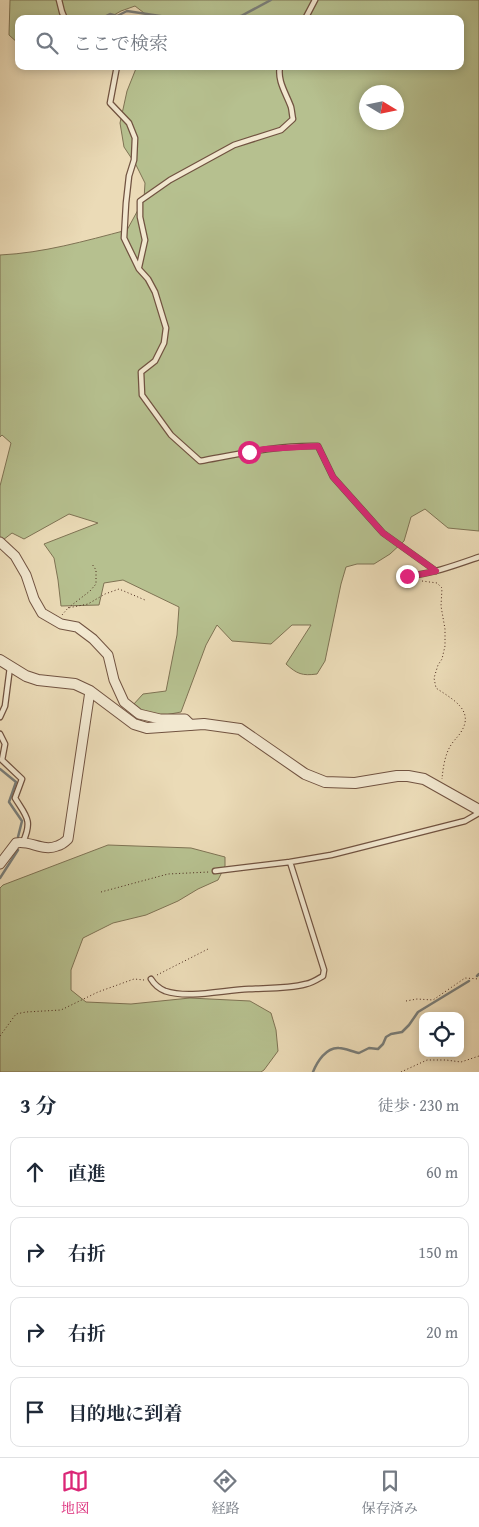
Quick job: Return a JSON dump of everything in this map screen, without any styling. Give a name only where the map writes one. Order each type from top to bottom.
[{"type":"street","points":[[0,542],[15,556],[26,575],[34,599],[42,612],[61,624],[77,627],[93,639],[108,655],[114,680],[124,702],[139,714],[160,719],[185,719],[191,725]]},
{"type":"street","points":[[0,660],[26,676],[38,680],[76,684],[90,691],[134,724],[147,728],[204,724],[240,729],[305,774],[325,782],[355,783],[397,776],[424,779],[479,812]]},
{"type":"street","points":[[0,864],[16,843],[23,842],[44,848],[57,847],[68,840],[90,691]]},
{"type":"lane","points":[[59,0],[63,15]]},
{"type":"lane","points":[[307,15],[314,0]]},
{"type":"lane","points":[[115,70],[110,103],[129,123],[135,138],[134,160],[129,176],[126,203],[124,238],[139,269],[148,279],[166,328],[164,343],[154,361],[141,372],[142,396],[171,436],[200,461],[265,449],[318,446],[333,477],[383,533],[436,571]]},
{"type":"lane","points":[[139,269],[145,240],[140,217],[140,201],[170,180],[234,145],[281,130],[293,120],[291,108],[281,86],[279,70]]},
{"type":"lane","points":[[407,576],[436,571],[479,557]]},
{"type":"lane","points":[[0,717],[5,706],[11,666]]},
{"type":"lane","points":[[0,734],[5,744],[2,760],[22,779],[15,798],[28,821],[23,842]]},
{"type":"lane","points":[[215,871],[331,855],[465,821],[479,812]]},
{"type":"lane","points":[[150,978],[156,986],[165,991],[183,994],[285,988],[307,984],[323,976],[324,970],[290,862]]},
{"type":"path","points":[[61,615],[96,584],[96,570],[92,564]]},
{"type":"path","points":[[423,582],[437,583],[442,588],[441,606],[445,629],[445,646],[434,678],[436,688],[458,704],[463,710],[466,720],[461,732],[450,746],[443,767],[440,788]]},
{"type":"path","points":[[68,608],[88,604],[105,594],[119,589],[145,600]]},
{"type":"path","points":[[100,892],[168,874],[215,871]]},
{"type":"path","points":[[0,1036],[16,1014],[61,1010],[98,992],[134,979],[150,978],[210,948]]},
{"type":"path","points":[[406,1001],[417,999],[433,1000],[465,978],[479,979]]},
{"type":"path","points":[[401,1072],[427,1060],[461,1062],[479,1056]]},
{"type":"green space","points":[[10,0],[479,0],[479,531],[448,528],[425,509],[411,517],[404,541],[390,554],[374,564],[357,564],[346,567],[325,661],[317,674],[300,674],[286,664],[311,625],[292,625],[271,644],[232,641],[217,625],[206,645],[181,712],[165,715],[145,714],[133,705],[143,694],[166,691],[177,635],[179,607],[123,580],[104,583],[99,605],[61,606],[54,558],[44,544],[98,523],[69,514],[24,539],[12,533],[3,540],[0,538],[0,486],[11,443],[2,435],[0,437],[0,255],[48,249],[127,230],[144,199],[145,183],[124,147],[120,123],[127,91],[135,70],[464,70],[464,15],[147,15],[135,6],[114,15],[15,15],[15,40],[9,35]]},
{"type":"green space","points":[[108,845],[191,848],[225,857],[225,866],[218,880],[178,901],[146,915],[113,923],[83,938],[71,970],[71,990],[86,1002],[131,1004],[190,998],[250,1001],[271,1013],[276,1030],[278,1051],[264,1070],[261,1072],[0,1072],[0,888],[3,885]]},
{"type":"waterway","points":[[243,15],[271,0]]},
{"type":"waterway","points":[[119,15],[127,11],[154,15]]},
{"type":"waterway","points":[[108,15],[114,15]]},
{"type":"waterway","points":[[0,769],[16,782],[9,802],[22,821],[18,837]]},
{"type":"waterway","points":[[0,878],[18,850]]},
{"type":"waterway","points":[[313,1072],[323,1056],[334,1048],[359,1053],[369,1048],[378,1049],[386,1037],[402,1032],[418,1012],[469,981]]},
{"type":"route","points":[[249,452],[265,449],[318,446],[333,477],[383,533],[436,571],[407,576]]}]
